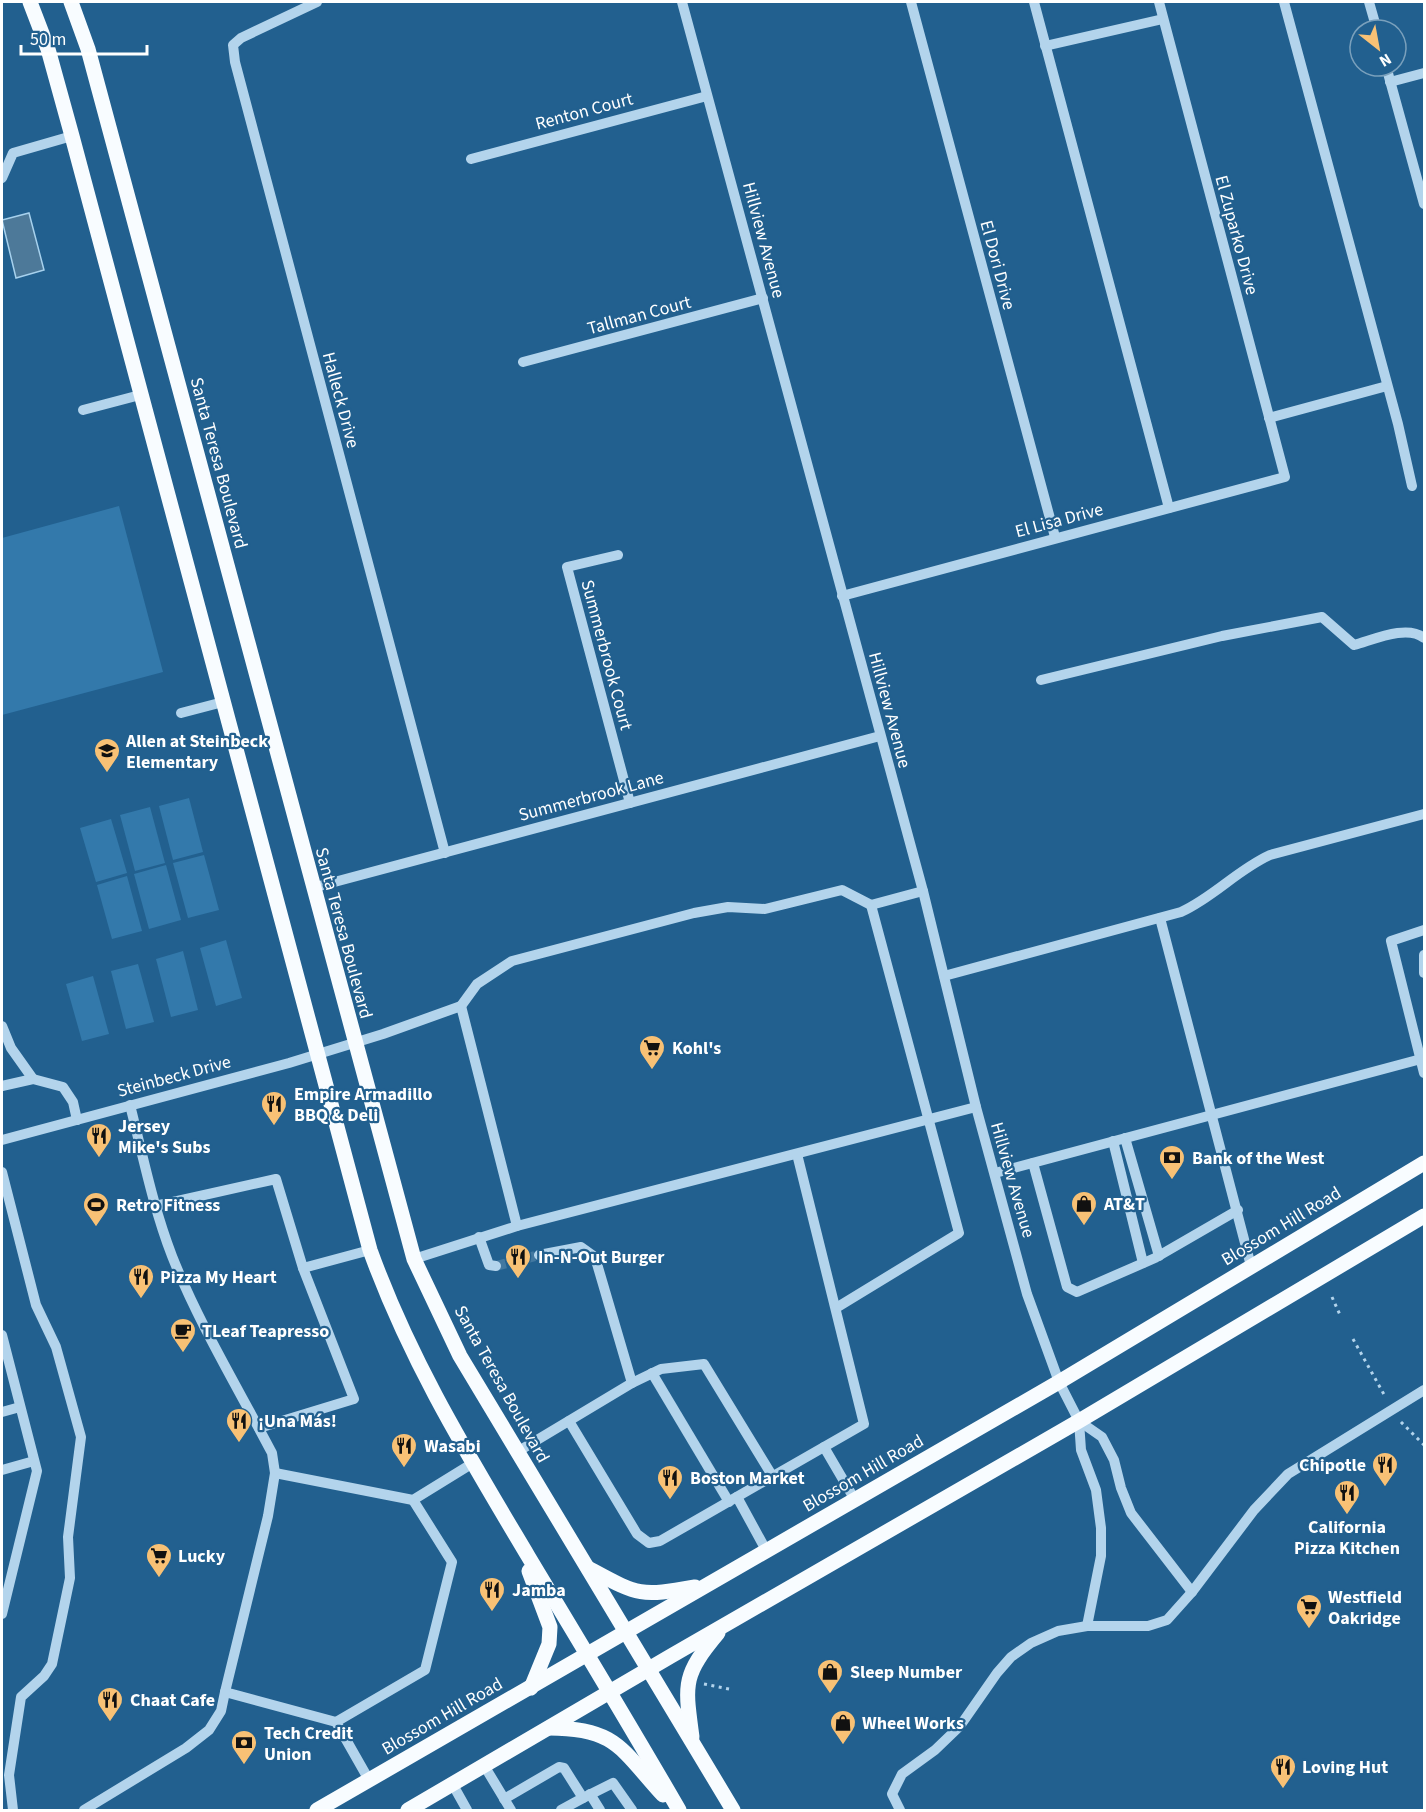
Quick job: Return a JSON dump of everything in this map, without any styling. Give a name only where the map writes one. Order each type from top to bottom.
[{"type":"main road","points":[[30,2],[48,49],[72,136],[370,1250],[389,1302],[429,1386],[472,1463],[611,1691],[678,1810]]},
{"type":"main road","name":"Santa Teresa Boulevard","points":[[72,2],[88,49],[312,888],[414,1259],[460,1356],[733,1810]]},
{"type":"main road","name":"Blossom Hill Road","points":[[317,1810],[1059,1382],[1425,1163]]},
{"type":"main road","points":[[408,1810],[1080,1421],[1425,1216]]},
{"type":"main road","points":[[513,1531],[550,1627],[549,1644],[531,1688]]},
{"type":"main road","points":[[587,1568],[629,1591],[642,1594],[704,1585]]},
{"type":"main road","points":[[693,1743],[686,1691],[688,1678],[698,1657],[724,1625]]},
{"type":"main road","points":[[549,1728],[579,1728],[609,1738],[678,1810]]},
{"type":"street","name":"Halleck Drive","points":[[316,2],[241,38],[233,45],[235,62],[445,853]]},
{"type":"street","name":"Hillview Avenue","points":[[682,2],[923,891],[976,1107],[1027,1294],[1059,1382],[1080,1421]]},
{"type":"street","name":"El Dori Drive","points":[[911,2],[1055,537]]},
{"type":"street","points":[[1034,2],[1169,508]]},
{"type":"street","name":"El Zuparko Drive","points":[[1159,2],[1285,477]]},
{"type":"street","points":[[1284,2],[1412,486]]},
{"type":"street","points":[[1370,2],[1374,18]]},
{"type":"street","points":[[1045,46],[1163,19]]},
{"type":"street","points":[[1390,82],[1425,73]]},
{"type":"street","points":[[1389,78],[1425,204]]},
{"type":"street","name":"Renton Court","points":[[471,159],[706,96]]},
{"type":"street","points":[[2,178],[13,153],[72,136]]},
{"type":"street","name":"Tallman Court","points":[[524,362],[763,298]]},
{"type":"street","points":[[1269,418],[1387,386]]},
{"type":"street","points":[[83,410],[140,395]]},
{"type":"street","name":"El Lisa Drive","points":[[842,596],[1285,477]]},
{"type":"street","name":"Summerbrook Court","points":[[618,555],[567,567],[630,803]]},
{"type":"street","points":[[1041,680],[1222,636],[1322,617],[1354,645],[1396,633],[1421,635],[1425,638]]},
{"type":"street","points":[[181,713],[223,702]]},
{"type":"street","name":"Summerbrook Lane","points":[[312,888],[880,736]]},
{"type":"street","points":[[944,976],[1160,918],[1204,902],[1253,863],[1270,855],[1425,814]]},
{"type":"street","points":[[517,1226],[461,1006],[477,984],[512,961],[694,913],[728,907],[765,909],[842,890],[871,905],[923,891]]},
{"type":"street","points":[[836,1308],[959,1233],[871,905]]},
{"type":"street","points":[[1160,918],[1251,1266]]},
{"type":"street","points":[[995,1173],[1212,1115],[1423,1068],[1391,941],[1425,930]]},
{"type":"street","points":[[1425,955],[1425,973]]},
{"type":"street","name":"Steinbeck Drive","points":[[2,1140],[354,1043],[461,1006]]},
{"type":"street","points":[[2,1026],[11,1048],[33,1079]]},
{"type":"street","points":[[2,1086],[33,1079],[63,1087],[72,1102],[77,1120]]},
{"type":"street","points":[[84,1810],[186,1748],[209,1730],[221,1711],[268,1516],[275,1473],[272,1453],[172,1256],[155,1206],[130,1105]]},
{"type":"street","points":[[414,1259],[517,1226],[976,1107]]},
{"type":"street","points":[[1125,1138],[1159,1256]]},
{"type":"street","points":[[1113,1141],[1143,1263]]},
{"type":"street","points":[[569,1421],[638,1534],[649,1543],[660,1540],[864,1424],[797,1154]]},
{"type":"street","points":[[1033,1163],[1067,1287],[1077,1292],[1159,1256],[1238,1210]]},
{"type":"street","points":[[2,1172],[36,1305],[56,1347],[81,1437],[68,1537],[70,1578],[52,1664],[44,1676],[21,1697],[9,1775],[13,1810]]},
{"type":"street","points":[[155,1206],[276,1179],[303,1268],[354,1399],[259,1428]]},
{"type":"street","points":[[479,1237],[484,1257],[489,1265],[496,1266]]},
{"type":"street","points":[[539,1255],[581,1247],[595,1257],[632,1383]]},
{"type":"street","points":[[303,1268],[370,1250]]},
{"type":"street","points":[[2,1335],[37,1471],[2,1610]]},
{"type":"street","points":[[517,1452],[652,1373],[661,1369],[704,1364],[773,1477]]},
{"type":"street","points":[[652,1373],[766,1550]]},
{"type":"street","points":[[900,1810],[892,1794],[902,1774],[935,1750],[960,1726],[1011,1657],[1031,1643],[1058,1631],[1087,1626],[1148,1626],[1167,1620],[1192,1592],[1254,1510],[1288,1474],[1425,1390]]},
{"type":"street","points":[[2,1412],[20,1407]]},
{"type":"street","points":[[1080,1421],[1102,1437],[1114,1460],[1121,1488],[1131,1513],[1192,1592]]},
{"type":"street","points":[[1080,1421],[1081,1450],[1096,1490],[1101,1528],[1101,1556],[1087,1626]]},
{"type":"street","points":[[824,1447],[855,1500]]},
{"type":"street","points":[[2,1470],[34,1461]]},
{"type":"street","points":[[275,1473],[413,1500],[472,1463]]},
{"type":"street","points":[[336,1722],[425,1670],[452,1562],[413,1500]]},
{"type":"street","points":[[225,1692],[336,1722],[369,1780]]},
{"type":"street","points":[[484,1767],[511,1810]]},
{"type":"street","points":[[504,1799],[559,1767],[564,1768],[600,1810]]},
{"type":"street","points":[[561,1810],[613,1783],[632,1810]]},
{"type":"street","points":[[453,1785],[467,1810]]},
{"type":"path","points":[[1332,1297],[1340,1315]]},
{"type":"path","points":[[1353,1339],[1389,1403]]},
{"type":"path","points":[[1401,1422],[1425,1445]]},
{"type":"path","points":[[697,1682],[729,1689]]},
{"type":"shaded area","points":[[29,213],[44,270],[16,278],[2,220]]},
{"type":"shaded area","points":[[119,506],[163,672],[2,715],[2,538]]},
{"type":"shaded area","points":[[189,798],[203,852],[173,860],[159,806]]},
{"type":"shaded area","points":[[150,807],[165,863],[135,871],[120,815]]},
{"type":"shaded area","points":[[111,819],[127,873],[96,882],[80,828]]},
{"type":"shaded area","points":[[204,855],[219,910],[188,918],[173,863]]},
{"type":"shaded area","points":[[166,865],[181,920],[149,929],[134,874]]},
{"type":"shaded area","points":[[127,876],[142,931],[112,939],[97,885]]},
{"type":"shaded area","points":[[226,940],[242,998],[216,1006],[200,948]]},
{"type":"shaded area","points":[[183,951],[198,1010],[171,1017],[156,959]]},
{"type":"shaded area","points":[[138,964],[154,1022],[126,1029],[111,971]]},
{"type":"shaded area","points":[[93,976],[109,1034],[82,1041],[66,984]]},
{"type":"tunnel","points":[[496,1266],[539,1255]]},
{"type":"place","name":"Allen at Steinbeck Elementary","points":[[107,774]]},
{"type":"place","name":"Kohl's","points":[[652,1071]]},
{"type":"place","name":"Empire Armadillo BBQ & Deli","points":[[274,1127]]},
{"type":"place","name":"Jersey Mike's Subs","points":[[99,1159]]},
{"type":"place","name":"Bank of the West","points":[[1172,1181]]},
{"type":"place","name":"AT&T","points":[[1084,1227]]},
{"type":"place","name":"Retro Fitness","points":[[96,1228]]},
{"type":"place","name":"In-N-Out Burger","points":[[518,1280]]},
{"type":"place","name":"Pizza My Heart","points":[[141,1300]]},
{"type":"place","name":"TLeaf Teapresso","points":[[183,1354]]},
{"type":"place","name":"¡Una Más!","points":[[239,1444]]},
{"type":"place","name":"Wasabi","points":[[404,1469]]},
{"type":"place","name":"Chipotle","points":[[1385,1488]]},
{"type":"place","name":"Boston Market","points":[[670,1501]]},
{"type":"place","name":"California Pizza Kitchen","points":[[1347,1516]]},
{"type":"place","name":"Lucky","points":[[159,1579]]},
{"type":"place","name":"Jamba","points":[[492,1613]]},
{"type":"place","name":"Westfield Oakridge","points":[[1309,1630]]},
{"type":"place","name":"Sleep Number","points":[[830,1695]]},
{"type":"place","name":"Chaat Cafe","points":[[110,1723]]},
{"type":"place","name":"Wheel Works","points":[[843,1746]]},
{"type":"place","name":"Tech Credit Union","points":[[244,1766]]},
{"type":"place","name":"Loving Hut","points":[[1283,1790]]}]
